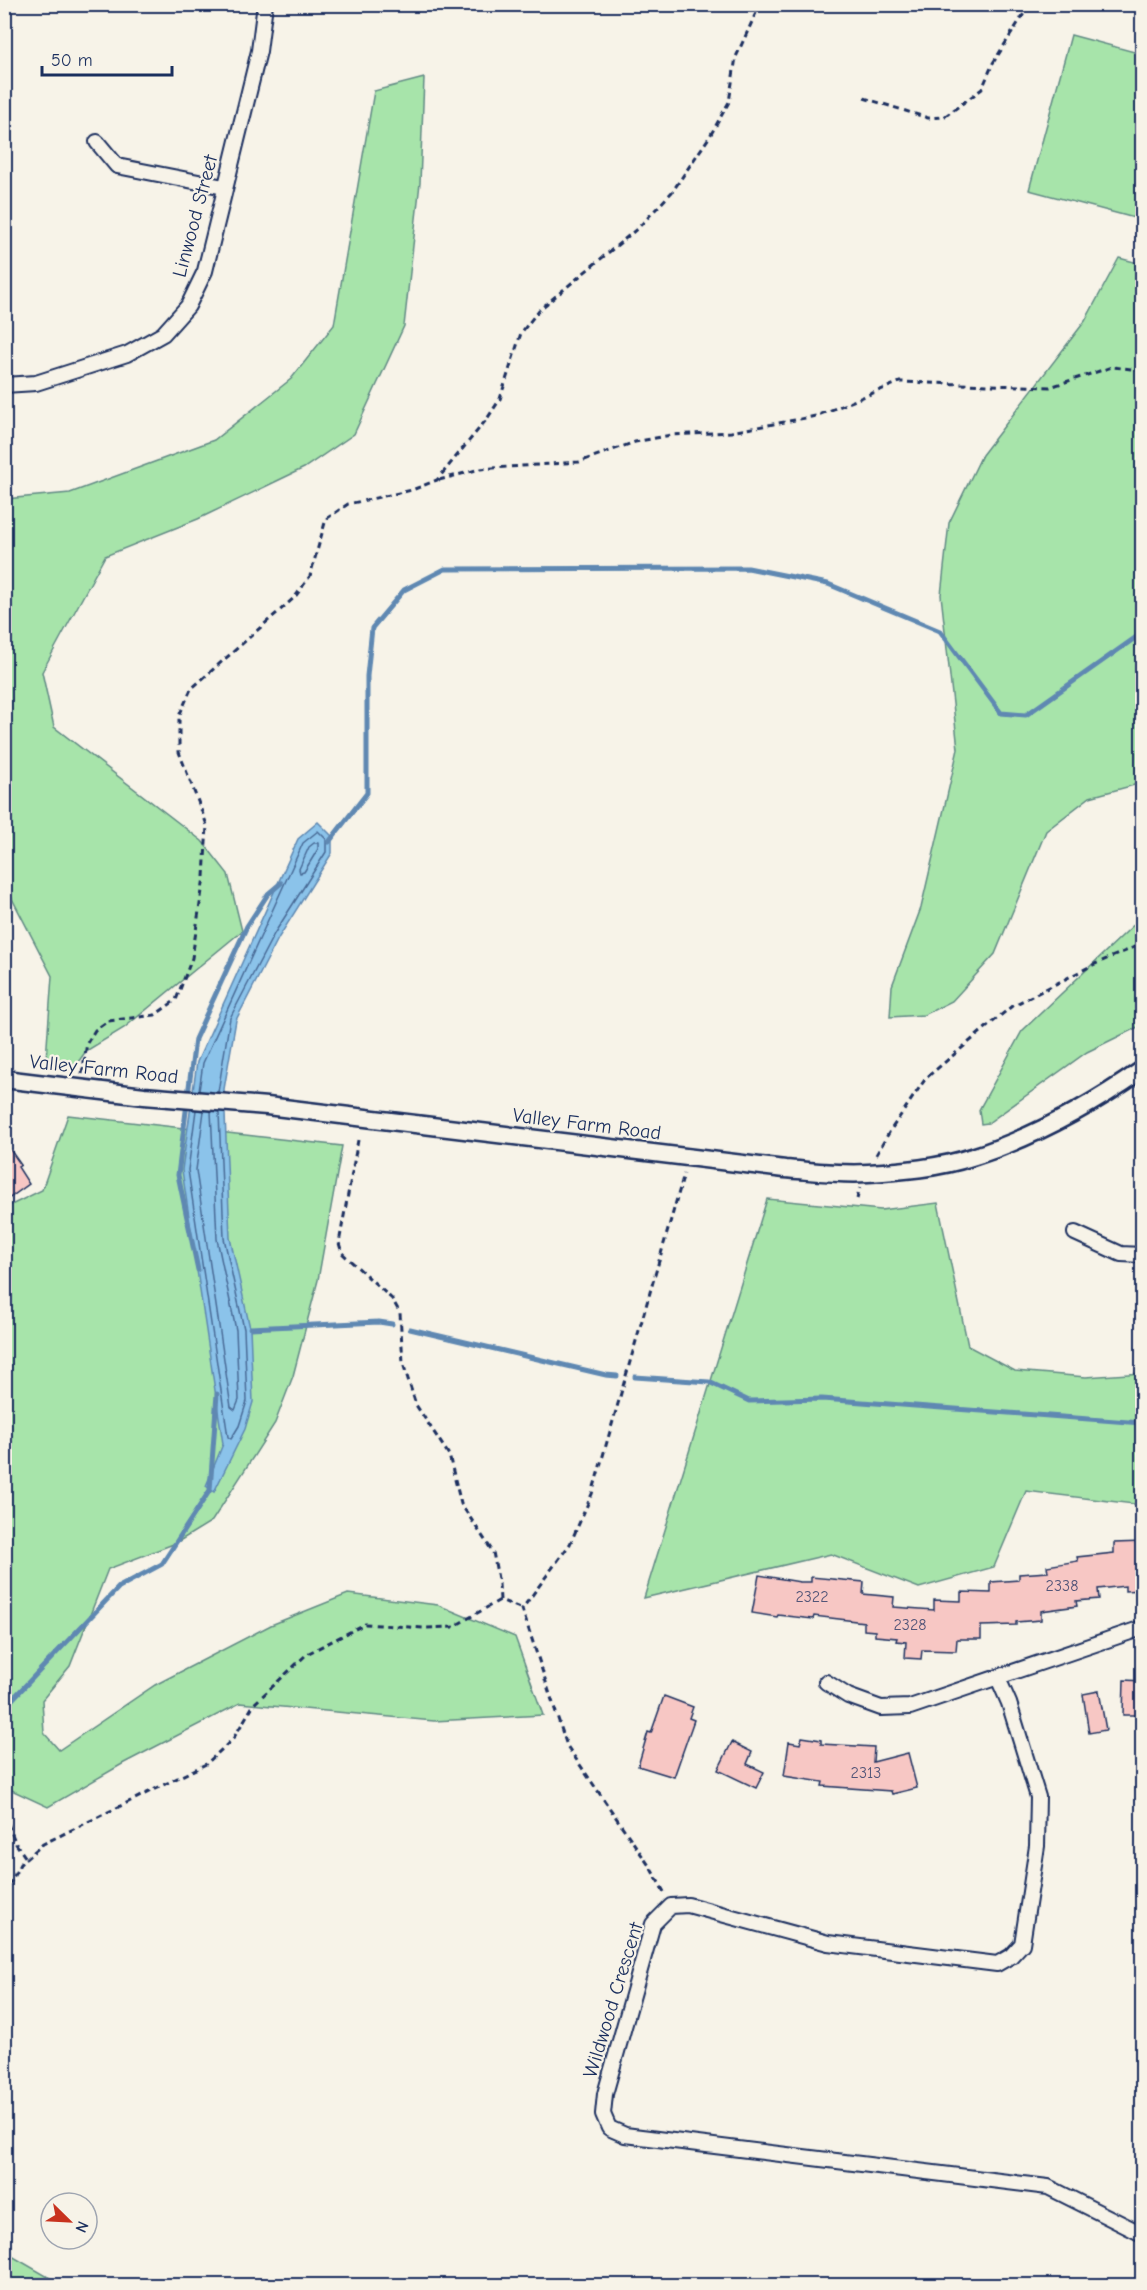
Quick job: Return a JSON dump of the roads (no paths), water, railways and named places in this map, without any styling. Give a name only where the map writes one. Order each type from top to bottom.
[{"type":"street","name":"Linwood Street","points":[[4,385],[36,383],[127,354],[163,334],[188,306],[205,271],[259,51],[265,4]]},
{"type":"street","points":[[97,142],[117,166],[224,187]]},
{"type":"street","name":"Valley Farm Road","points":[[4,1078],[144,1096],[267,1106],[785,1169],[865,1174],[922,1168],[971,1158],[1050,1126],[1105,1095],[1143,1070]]},
{"type":"street","points":[[1075,1233],[1121,1254],[1143,1255]]},
{"type":"street","points":[[826,1682],[848,1696],[880,1708],[910,1707],[1143,1628]]},
{"type":"street","name":"Wildwood Crescent","points":[[998,1678],[1009,1703],[1038,1797],[1037,1846],[1022,1944],[1011,1956],[997,1964],[828,1942],[688,1905],[670,1906],[654,1924],[605,2094],[603,2114],[609,2128],[625,2135],[1048,2187],[1143,2234]]},
{"type":"water","points":[[318,822],[332,836],[332,853],[279,937],[236,1020],[224,1089],[230,1238],[250,1328],[253,1402],[245,1429],[214,1492],[206,1486],[223,1444],[182,1170],[197,1062],[298,839]]},
{"type":"waterway","points":[[329,842],[367,793],[367,676],[372,628],[404,590],[445,569],[748,568],[828,584],[940,631],[1001,713],[1026,715],[1142,633]]},
{"type":"waterway","points":[[198,1270],[178,1175],[195,1039],[247,926],[268,894],[281,883]]},
{"type":"waterway","points":[[250,1328],[379,1322],[392,1324]]},
{"type":"waterway","points":[[410,1329],[617,1376]]},
{"type":"waterway","points":[[635,1377],[709,1382],[749,1401],[822,1399],[1142,1423]]},
{"type":"waterway","points":[[4,1708],[119,1587],[162,1564],[210,1490],[217,1394]]}]
